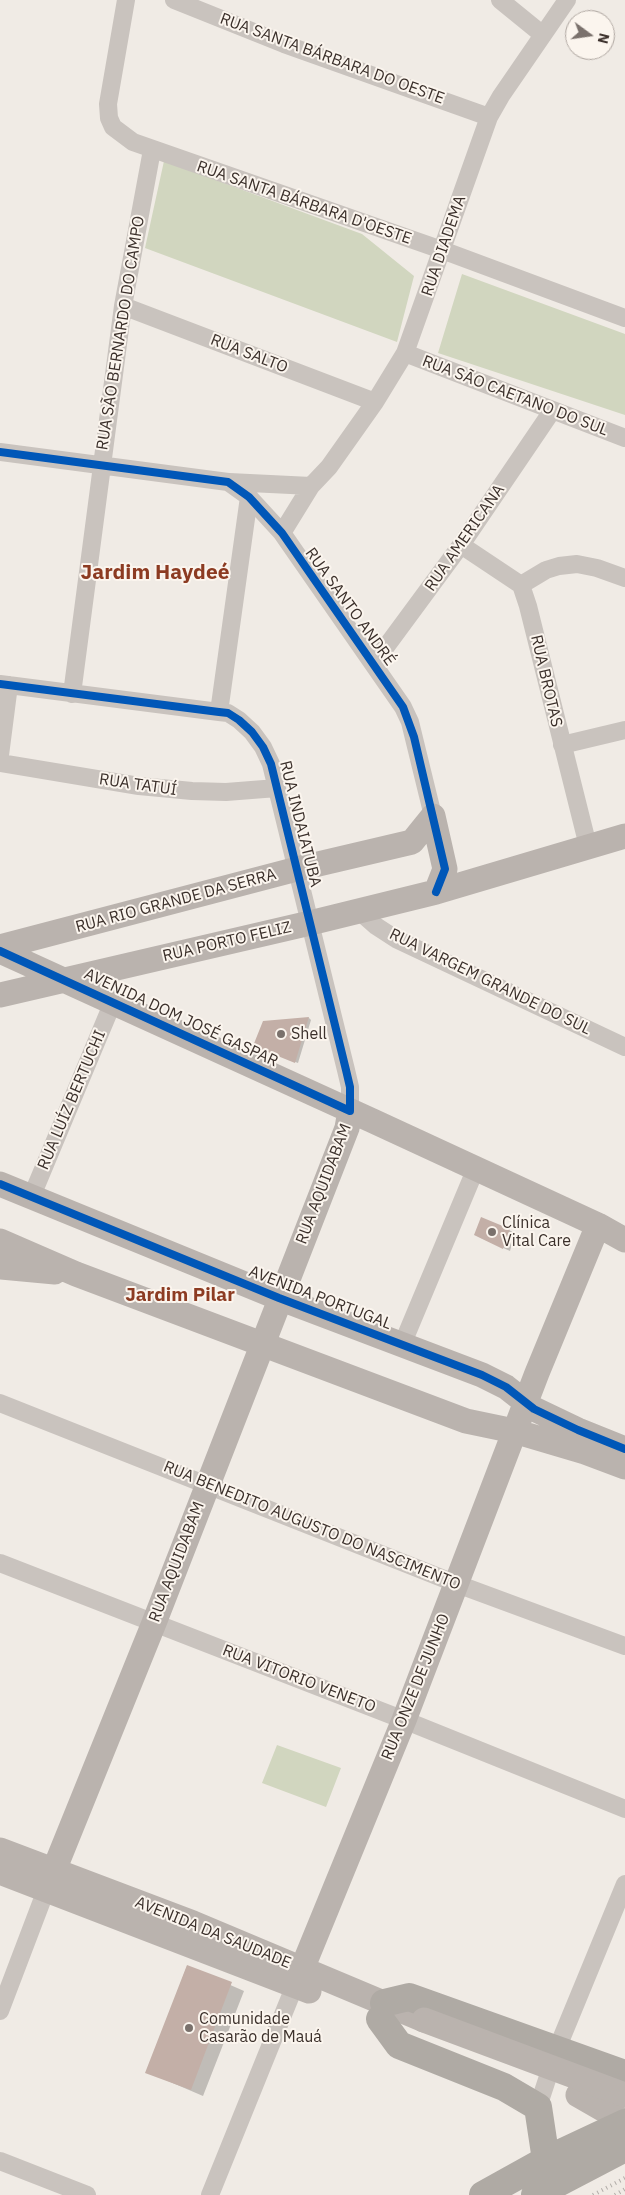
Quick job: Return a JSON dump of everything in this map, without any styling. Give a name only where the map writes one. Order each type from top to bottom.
[{"type":"highway","points":[[546,2160],[538,2106],[504,2087],[399,2045],[382,2011],[409,1997],[625,2074]]},
{"type":"highway","points":[[483,2195],[546,2160],[625,2123]]},
{"type":"highway","points":[[535,2195],[625,2148]]},
{"type":"street","name":"RUA SANTA BÁRBARA D'OESTE","points":[[126,0],[108,104],[109,118],[113,127],[121,134],[152,150],[442,250],[625,318]]},
{"type":"street","name":"RUA SANTA BÁRBARA DO OESTE","points":[[174,0],[284,44],[489,117]]},
{"type":"street","points":[[500,0],[543,35]]},
{"type":"street","name":"RUA DIADEMA","points":[[282,533],[311,486],[329,467],[375,402],[405,353],[489,117],[567,0]]},
{"type":"street","name":"RUA SÃO BERNARDO DO CAMPO","points":[[72,694],[100,467],[123,306],[152,150]]},
{"type":"street","name":"RUA SALTO","points":[[123,306],[375,402]]},
{"type":"street","name":"RUA SÃO CAETANO DO SUL","points":[[405,353],[625,438]]},
{"type":"street","name":"RUA AMERICANA","points":[[374,663],[461,545],[552,411]]},
{"type":"street","name":"RUA SANTO ANDRÉ","points":[[0,452],[100,467],[228,482],[249,497],[282,533],[403,707],[410,722],[433,816],[441,873]]},
{"type":"street","points":[[228,482],[311,486]]},
{"type":"street","points":[[219,712],[249,497]]},
{"type":"street","points":[[461,545],[521,585],[546,570],[577,564],[597,568],[625,578]]},
{"type":"street","name":"RUA BROTAS","points":[[521,585],[528,606],[588,846]]},
{"type":"street","points":[[0,755],[5,684]]},
{"type":"street","name":"RUA INDAIATUBA","points":[[5,684],[228,713],[240,720],[252,732],[263,747],[271,764],[350,1087],[350,1111]]},
{"type":"street","points":[[562,745],[625,730]]},
{"type":"street","name":"RUA TATUÍ","points":[[0,763],[139,786],[192,791],[226,792],[277,788]]},
{"type":"street","points":[[433,816],[412,842],[441,873]]},
{"type":"street","name":"RUA PORTO FELIZ","points":[[0,995],[359,911],[441,873],[475,880],[625,836]]},
{"type":"street","name":"RUA RIO GRANDE DA SERRA","points":[[0,947],[297,869],[412,842]]},
{"type":"street","name":"RUA VARGEM GRANDE DO SUL","points":[[359,911],[376,926],[410,946],[625,1047]]},
{"type":"street","name":"AVENIDA DOM JOSÉ GASPAR","points":[[0,951],[598,1225]]},
{"type":"street","name":"RUA LUÍZ BERTUCHI","points":[[31,1198],[113,1002]]},
{"type":"street","name":"RUA AQUIDABAM","points":[[0,2011],[154,1623],[260,1345],[347,1128],[350,1111]]},
{"type":"street","points":[[402,1345],[476,1168]]},
{"type":"street","name":"AVENIDA PORTUGAL","points":[[0,1184],[279,1298],[495,1381],[525,1403],[578,1430],[625,1449]]},
{"type":"street","points":[[598,1225],[625,1232]]},
{"type":"street","points":[[598,1225],[625,1240]]},
{"type":"street","name":"RUA ONZE DE JUNHO","points":[[210,2195],[404,1720],[514,1430],[598,1225]]},
{"type":"street","points":[[2,1245],[260,1345],[466,1421],[514,1430],[585,1452],[625,1467]]},
{"type":"street","points":[[0,1267],[76,1274]]},
{"type":"street","name":"RUA BENEDITO AUGUSTO DO NASCIMENTO","points":[[0,1403],[457,1584],[625,1646]]},
{"type":"street","name":"RUA VITORIO VENETO","points":[[0,1563],[404,1720],[625,1809]]},
{"type":"street","name":"AVENIDA DA SAUDADE","points":[[0,1850],[50,1881],[178,1938],[298,1977],[422,2028]]},
{"type":"street","name":"AVENIDA DA SAUDADE","points":[[0,1872],[50,1881]]},
{"type":"street","points":[[538,2106],[557,2049],[625,1884]]},
{"type":"street","points":[[422,2028],[578,2095],[625,2112]]},
{"type":"street","points":[[422,2028],[625,2095]]},
{"type":"street","points":[[578,2095],[625,2123]]},
{"type":"street","points":[[0,2161],[87,2195]]},
{"type":"green space","points":[[164,161],[362,234],[414,276],[397,342],[145,248]]},
{"type":"green space","points":[[462,274],[625,334],[625,415],[438,353]]},
{"type":"green space","points":[[277,1745],[341,1768],[326,1807],[262,1783]]},
{"type":"building","name":"Shell","points":[[309,1017],[295,1063],[253,1046],[263,1021]]},
{"type":"building","name":"Clínica Vital Care","points":[[481,1217],[510,1229],[503,1249],[474,1235]]},
{"type":"building","name":"Comunidade Casarão de Mauá","points":[[187,1965],[232,1982],[191,2090],[145,2073]]},
{"type":"railway","points":[[593,2195],[625,2178]]},
{"type":"railway","points":[[615,2195],[625,2189]]},
{"type":"cycle path","points":[[0,452],[228,482],[249,497],[282,533],[403,707],[414,737],[445,869],[436,892]]},
{"type":"cycle path","points":[[0,684],[228,713],[252,732],[263,747],[271,764],[350,1087],[350,1111],[0,951]]},
{"type":"cycle path","points":[[0,1184],[279,1298],[482,1375],[506,1387],[534,1409],[578,1430],[625,1449]]},
{"type":"place","name":"Shell","points":[[281,1034]]},
{"type":"place","name":"Clínica Vital Care","points":[[492,1232]]},
{"type":"place","name":"Comunidade Casarão de Mauá","points":[[189,2028]]},
{"type":"district","name":"Jardim Haydeé","points":[[155,573]]},
{"type":"district","name":"Jardim Pilar","points":[[180,1296]]}]
